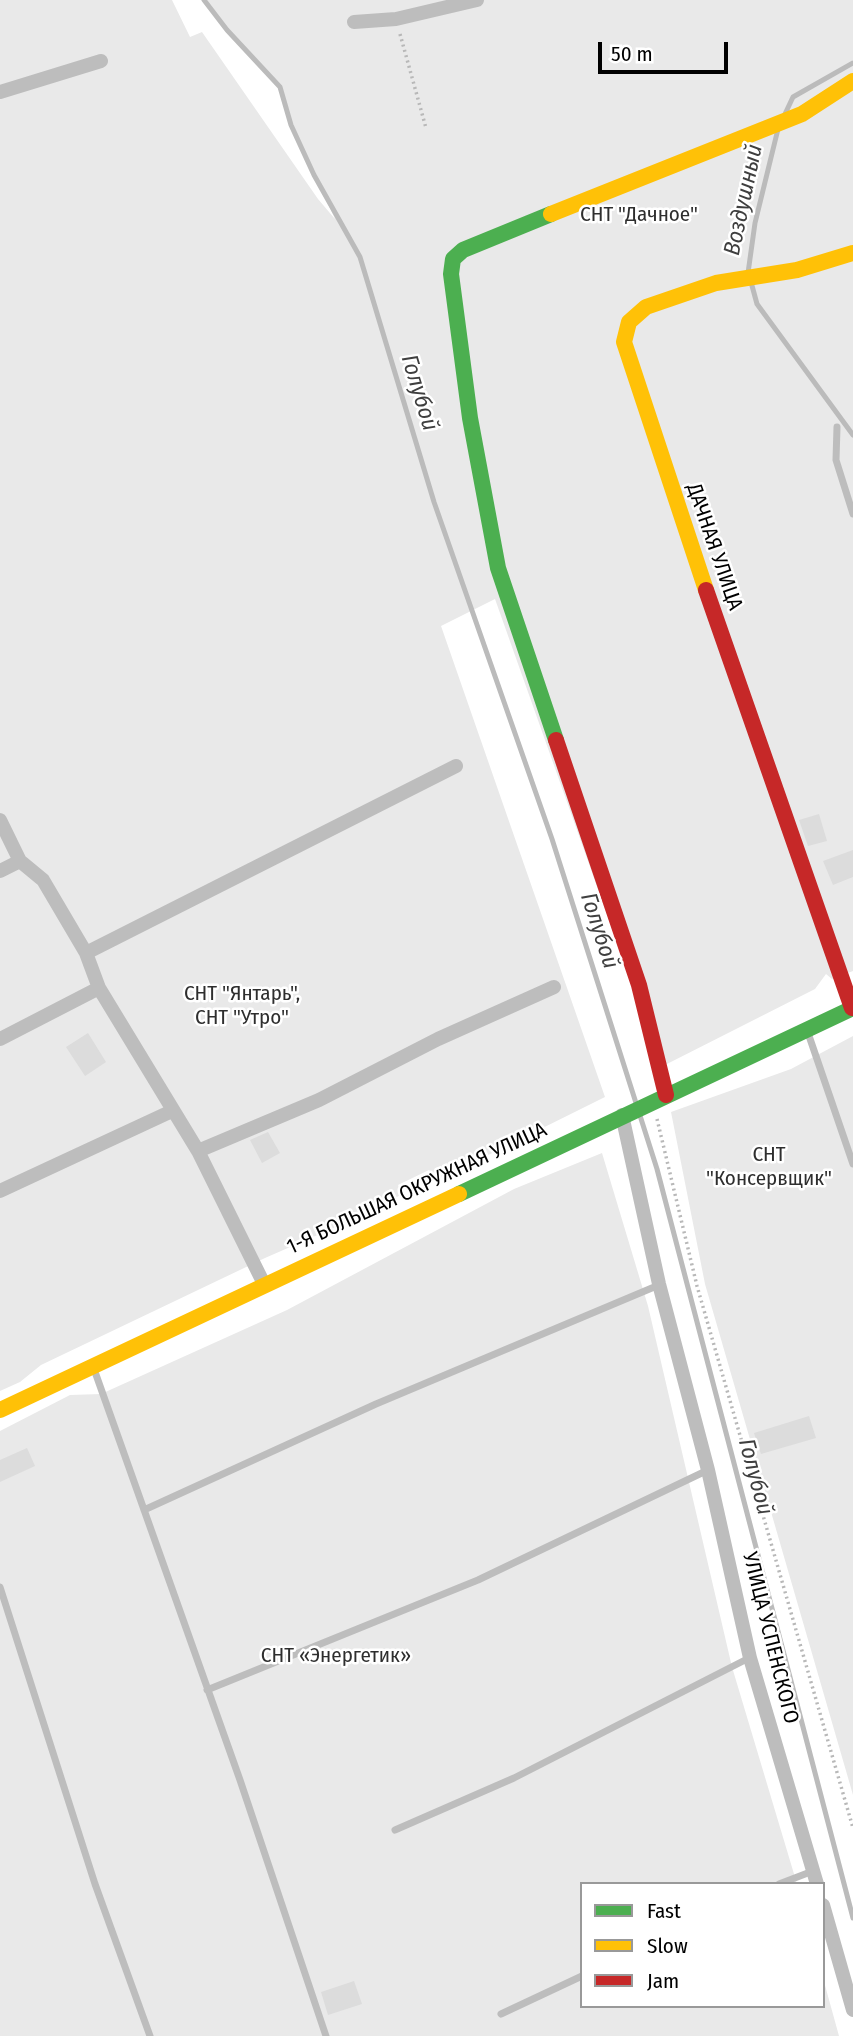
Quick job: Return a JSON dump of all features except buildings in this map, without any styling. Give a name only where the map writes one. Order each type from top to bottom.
[{"type":"street","points":[[354,22],[396,19],[477,0]]},
{"type":"street","points":[[0,92],[100,61]]},
{"type":"street","points":[[659,1098],[639,985],[498,568],[470,418],[451,274],[453,259],[463,250],[802,114],[853,81]]},
{"type":"street","name":"ДАЧНАЯ УЛИЦА","points":[[852,1008],[710,603],[624,342],[629,322],[646,307],[716,283],[797,270],[853,253]]},
{"type":"street","points":[[86,953],[456,766]]},
{"type":"street","points":[[0,820],[20,860],[43,880],[86,953],[99,988],[198,1151],[264,1284]]},
{"type":"street","points":[[0,871],[20,860]]},
{"type":"street","points":[[198,1151],[319,1100],[438,1039],[554,987]]},
{"type":"street","points":[[0,1039],[99,988]]},
{"type":"street","name":"1-Я БОЛЬШАЯ ОКРУЖНАЯ УЛИЦА","points":[[0,1410],[852,1008]]},
{"type":"street","points":[[0,1191],[172,1111]]},
{"type":"street","name":"УЛИЦА УСПЕНСКОГО","points":[[622,1115],[659,1284],[708,1470],[750,1658],[816,1877]]},
{"type":"street","points":[[825,1912],[853,2010]]},
{"type":"lane","points":[[837,427],[836,460],[853,514]]},
{"type":"lane","points":[[807,1030],[853,1164]]},
{"type":"lane","points":[[144,1510],[376,1404],[659,1284]]},
{"type":"lane","points":[[93,1364],[326,2036]]},
{"type":"lane","points":[[207,1690],[478,1580],[708,1470]]},
{"type":"lane","points":[[0,1587],[94,1884],[150,2036]]},
{"type":"lane","points":[[395,1830],[514,1777],[750,1658]]},
{"type":"lane","points":[[790,1882],[816,1877]]},
{"type":"lane","points":[[501,2014],[580,1977]]},
{"type":"path","points":[[396,19],[426,128]]},
{"type":"path","points":[[659,1098],[697,1286],[853,1828]]},
{"type":"green space","points":[[0,0],[172,0],[190,37],[202,32],[318,199],[335,219],[291,125],[280,87],[227,30],[204,0],[853,0],[853,971],[832,979],[826,974],[815,989],[661,1067],[495,599],[441,626],[605,1097],[456,1171],[436,1179],[429,1170],[398,1185],[402,1194],[377,1209],[265,1258],[41,1365],[20,1382],[0,1391]]},
{"type":"green space","name":"СНТ \"Консервщик\"","points":[[853,1036],[853,1795],[705,1284],[671,1112],[791,1069]]},
{"type":"green space","name":"СНТ «Энергетик»","points":[[602,1153],[648,1306],[732,1667],[796,1882],[580,1882],[580,2008],[825,2008],[825,1985],[839,2036],[0,2036],[0,1431],[70,1395],[101,1394],[287,1310],[514,1189]]},
{"type":"waterway","name":"Голубой","points":[[204,0],[227,30],[280,87],[291,125],[314,175],[360,257],[434,502],[552,839],[657,1169],[853,1918]]},
{"type":"waterway","name":"Воздушный","points":[[785,114],[793,97],[853,63]]},
{"type":"waterway","name":"Воздушный","points":[[748,273],[755,223],[778,129]]},
{"type":"waterway","name":"Воздушный","points":[[751,282],[757,304],[853,435]]},
{"type":"traffic: fast","points":[[551,214],[463,250],[453,259],[451,274],[470,418],[498,568],[556,740]]},
{"type":"traffic: fast","points":[[459,1194],[853,1008]]},
{"type":"traffic: slow","points":[[551,214],[802,114],[853,81]]},
{"type":"traffic: slow","points":[[706,590],[624,342],[629,322],[646,307],[716,283],[797,270],[853,253]]},
{"type":"traffic: slow","points":[[0,1410],[459,1194]]},
{"type":"traffic: jam","points":[[706,590],[852,1008]]},
{"type":"traffic: jam","points":[[556,740],[639,985],[666,1095]]},
{"type":"park label","name":"СНТ \"Дачное\"","points":[[639,215]]},
{"type":"park label","name":"СНТ \"Янтарь\", СНТ \"Утро\"","points":[[242,1006]]}]
